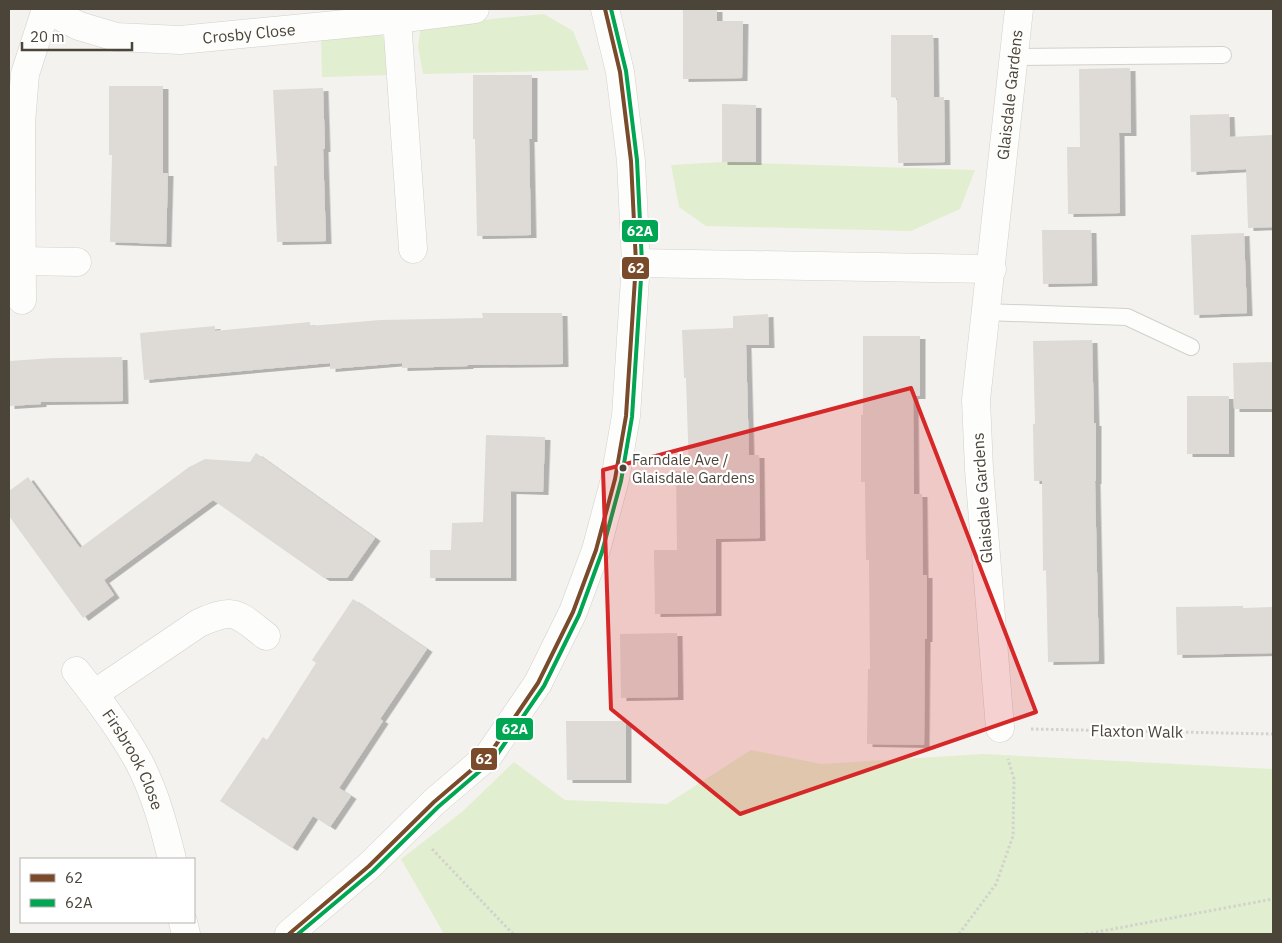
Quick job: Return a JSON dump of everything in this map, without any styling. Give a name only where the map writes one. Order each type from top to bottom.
[{"type":"street","name":"Crosby Close","points":[[22,300],[21,122],[25,74],[46,9],[79,26],[116,37],[180,40],[397,19],[475,9]]},
{"type":"street","points":[[289,934],[369,866],[412,826],[434,802],[489,755],[538,682],[573,612],[596,550],[618,461],[626,416],[636,262],[631,161],[620,72],[605,9]]},
{"type":"street","name":"Glaisdale Gardens","points":[[1000,728],[979,468],[976,400],[1020,9]]},
{"type":"street","points":[[397,19],[413,249]]},
{"type":"street","points":[[22,261],[77,262]]},
{"type":"street","points":[[636,262],[992,269]]},
{"type":"street","points":[[94,694],[199,623],[224,613],[232,613],[242,618],[266,636]]},
{"type":"street","name":"Firsbrook Close","points":[[76,671],[106,709],[139,762],[162,819],[172,858]]},
{"type":"lane","points":[[1014,57],[1223,55]]},
{"type":"lane","points":[[986,312],[1127,317],[1191,347]]},
{"type":"path","points":[[959,934],[996,884],[1013,836],[1014,779],[1000,728]]},
{"type":"path","name":"Flaxton Walk","points":[[1000,728],[1273,734]]},
{"type":"path","points":[[412,826],[513,934]]},
{"type":"path","points":[[1086,934],[1273,899]]},
{"type":"highlighted area","points":[[911,388],[1036,712],[740,814],[611,709],[603,470]]},
{"type":"green space","points":[[544,14],[573,31],[589,70],[423,74],[418,46],[421,26]]},
{"type":"green space","points":[[378,28],[388,47],[391,75],[322,77],[321,35]]},
{"type":"green space","points":[[722,162],[975,170],[960,209],[911,231],[706,226],[679,207],[671,165]]},
{"type":"green space","points":[[751,750],[821,764],[983,754],[1273,769],[1273,934],[444,934],[401,859],[462,812],[514,762],[565,800],[667,804]]},
{"type":"building","points":[[683,9],[717,9],[717,21],[743,21],[742,78],[683,79]]},
{"type":"building","points":[[891,35],[933,35],[934,97],[944,97],[945,162],[898,163],[897,98],[891,97]]},
{"type":"building","points":[[1130,68],[1131,133],[1119,133],[1120,213],[1068,214],[1067,147],[1080,147],[1079,69]]},
{"type":"building","points":[[473,75],[532,75],[532,139],[529,139],[531,235],[477,236],[475,139],[473,139]]},
{"type":"building","points":[[109,86],[163,86],[163,173],[168,173],[166,244],[110,242],[112,155],[109,155]]},
{"type":"building","points":[[323,88],[326,241],[277,242],[274,166],[277,166],[273,90]]},
{"type":"building","points":[[722,104],[756,105],[756,162],[722,162]]},
{"type":"building","points":[[1229,114],[1230,137],[1273,135],[1273,227],[1248,228],[1246,169],[1191,172],[1190,115]]},
{"type":"building","points":[[1042,230],[1091,230],[1092,283],[1043,284]]},
{"type":"building","points":[[1244,233],[1247,313],[1194,315],[1191,235]]},
{"type":"building","points":[[482,313],[562,313],[563,364],[402,368],[402,363],[330,369],[330,363],[144,380],[140,333],[215,326],[215,331],[310,322],[310,326],[380,320],[483,318]]},
{"type":"building","points":[[768,314],[769,345],[746,345],[749,455],[759,455],[760,538],[716,539],[716,613],[655,614],[654,550],[677,550],[676,471],[689,471],[686,378],[684,378],[682,330],[733,328],[733,316]]},
{"type":"building","points":[[863,336],[920,336],[920,396],[913,396],[914,494],[922,494],[923,575],[927,575],[924,745],[867,744],[868,669],[870,669],[869,560],[866,560],[865,482],[861,482]]},
{"type":"building","points":[[1092,340],[1094,423],[1096,423],[1095,481],[1099,661],[1048,662],[1046,570],[1043,571],[1042,481],[1034,481],[1033,341]]},
{"type":"building","points":[[122,357],[123,401],[41,402],[41,404],[9,406],[9,361]]},
{"type":"building","points":[[1273,362],[1273,409],[1234,409],[1233,363]]},
{"type":"building","points":[[1187,396],[1229,396],[1229,454],[1187,454]]},
{"type":"building","points":[[486,435],[545,437],[543,492],[511,491],[511,578],[430,578],[430,550],[451,550],[452,523],[483,522]]},
{"type":"building","points":[[256,453],[375,538],[347,578],[324,578],[213,500],[104,580],[114,595],[83,618],[9,516],[9,491],[28,477],[80,548],[189,467],[205,459],[250,462]]},
{"type":"building","points":[[353,599],[427,649],[380,719],[383,721],[339,788],[351,796],[330,827],[313,816],[292,848],[220,801],[263,737],[267,740],[316,663],[312,660]]},
{"type":"building","points":[[1243,606],[1243,608],[1273,607],[1273,653],[1177,655],[1176,607]]},
{"type":"building","points":[[677,633],[678,697],[621,698],[620,634]]},
{"type":"building","points":[[566,721],[626,721],[626,780],[567,780]]},
{"type":"transit line","name":"62","points":[[289,934],[369,866],[434,802],[489,755],[538,683],[573,612],[596,550],[615,479],[626,416],[636,263],[631,161],[620,72],[605,9]]},
{"type":"transit line","name":"62A","points":[[298,934],[373,871],[438,807],[494,759],[544,686],[579,615],[602,552],[621,481],[632,417],[642,263],[637,160],[626,71],[611,9]]},
{"type":"place","name":"Farndale Ave / Glaisdale Gardens","points":[[623,468]]}]
